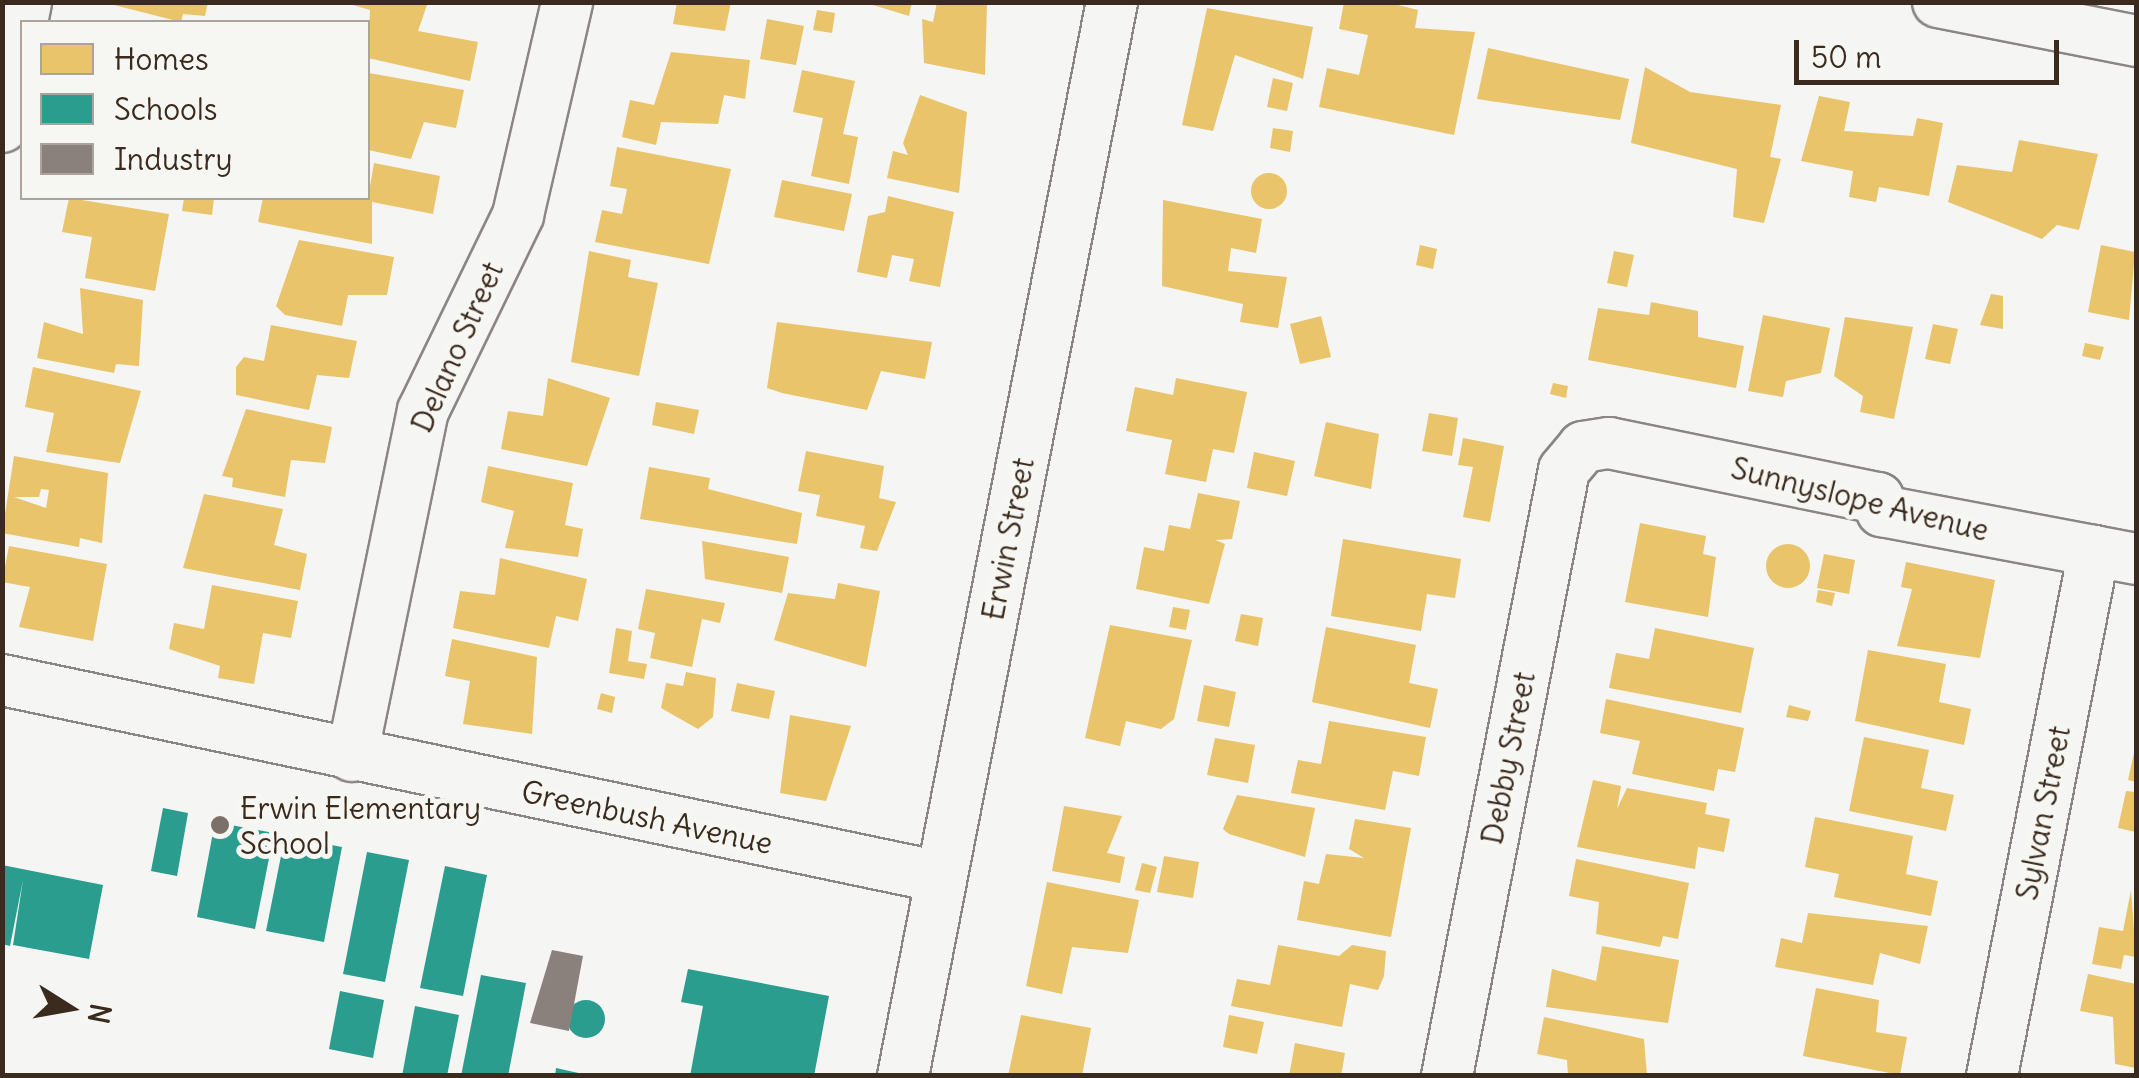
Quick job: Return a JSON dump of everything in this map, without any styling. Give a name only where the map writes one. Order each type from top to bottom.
[{"type":"street","name":"Delano Street","points":[[352,756],[423,411],[518,215],[567,2]]},
{"type":"street","name":"Erwin Street","points":[[903,1076],[1112,2]]},
{"type":"street","points":[[1938,2],[2136,41]]},
{"type":"street","points":[[2,127],[20,33]]},
{"type":"street","name":"Sunnyslope Avenue","points":[[1583,446],[1608,443],[1878,498],[1882,511],[2116,555]]},
{"type":"street","name":"Debby Street","points":[[1447,1076],[1564,470],[1583,446]]},
{"type":"street","name":"Sylvan Street","points":[[1992,1076],[2116,555]]},
{"type":"street","name":"Greenbush Avenue","points":[[2,680],[940,877]]},
{"type":"building: Homes","points":[[102,2],[208,2],[205,16],[183,14],[182,20]]},
{"type":"building: Homes","points":[[342,2],[428,2],[418,31],[478,42],[470,81],[370,58],[370,10]]},
{"type":"building: Homes","points":[[677,2],[731,2],[725,31],[673,24]]},
{"type":"building: Homes","points":[[863,2],[912,2],[909,16]]},
{"type":"building: Homes","points":[[937,2],[987,4],[985,75],[924,63],[922,19],[933,22]]},
{"type":"building: Homes","points":[[1344,2],[1386,2],[1418,10],[1415,28],[1475,32],[1454,135],[1319,107],[1327,68],[1359,75],[1368,35],[1339,29]]},
{"type":"building: Homes","points":[[1207,8],[1313,27],[1303,79],[1235,55],[1213,131],[1182,125]]},
{"type":"building: Homes","points":[[817,10],[835,13],[832,33],[813,30]]},
{"type":"building: Homes","points":[[767,19],[804,26],[796,65],[760,59]]},
{"type":"building: Homes","points":[[1488,48],[1629,79],[1620,120],[1477,99]]},
{"type":"building: Homes","points":[[671,52],[750,60],[745,99],[724,95],[718,124],[661,122],[656,145],[622,137],[630,100],[654,105]]},
{"type":"building: Homes","points":[[1645,67],[1690,92],[1781,105],[1770,157],[1781,159],[1764,223],[1733,217],[1737,169],[1631,143]]},
{"type":"building: Homes","points":[[802,70],[855,81],[843,134],[858,137],[849,184],[811,176],[823,118],[793,112]]},
{"type":"building: Homes","points":[[370,73],[464,90],[456,128],[424,122],[411,159],[370,150]]},
{"type":"building: Homes","points":[[1273,78],[1293,83],[1287,111],[1267,107]]},
{"type":"building: Homes","points":[[920,95],[967,112],[959,193],[887,178],[893,151],[908,155],[903,143]]},
{"type":"building: Homes","points":[[1819,96],[1850,102],[1844,131],[1913,136],[1917,118],[1943,123],[1929,196],[1879,187],[1876,202],[1849,197],[1853,171],[1801,161]]},
{"type":"building: Homes","points":[[1273,128],[1293,131],[1290,152],[1270,148]]},
{"type":"building: Homes","points":[[2019,140],[2098,154],[2079,230],[2057,225],[2042,239],[1948,202],[1957,165],[2012,172]]},
{"type":"building: Homes","points":[[617,147],[731,169],[709,264],[595,242],[602,210],[622,214],[627,189],[610,186]]},
{"type":"building: Homes","points":[[374,163],[440,176],[433,214],[372,202],[372,244],[258,222],[263,200],[370,200]]},
{"type":"building: Homes","points":[[1269,173],[1282,178],[1287,191],[1282,204],[1269,209],[1256,204],[1251,191],[1256,178]]},
{"type":"building: Homes","points":[[782,180],[852,194],[844,231],[774,217]]},
{"type":"building: Homes","points":[[888,196],[954,212],[940,287],[909,281],[914,259],[892,255],[887,278],[857,272],[868,216],[885,212]]},
{"type":"building: Homes","points":[[69,200],[169,214],[155,291],[85,278],[92,237],[62,232]]},
{"type":"building: Homes","points":[[184,200],[214,200],[212,215],[182,211]]},
{"type":"building: Homes","points":[[1163,200],[1262,219],[1256,253],[1231,248],[1228,271],[1287,277],[1278,328],[1240,322],[1243,304],[1162,286]]},
{"type":"building: Homes","points":[[299,240],[394,257],[387,295],[348,295],[342,326],[285,315],[276,306]]},
{"type":"building: Homes","points":[[1420,245],[1437,249],[1433,269],[1416,265]]},
{"type":"building: Homes","points":[[2101,245],[2135,252],[2129,320],[2088,312]]},
{"type":"building: Homes","points":[[589,251],[631,260],[628,277],[658,283],[639,376],[571,362]]},
{"type":"building: Homes","points":[[1614,251],[1634,255],[1627,287],[1607,283]]},
{"type":"building: Homes","points":[[80,288],[143,300],[139,366],[116,364],[114,373],[37,358],[44,322],[83,334]]},
{"type":"building: Homes","points":[[1991,294],[2003,296],[2003,329],[1980,325]]},
{"type":"building: Homes","points":[[1651,302],[1698,311],[1698,337],[1744,346],[1736,388],[1588,360],[1598,308],[1649,315]]},
{"type":"building: Homes","points":[[1763,315],[1830,328],[1821,373],[1786,381],[1783,397],[1748,391]]},
{"type":"building: Homes","points":[[1321,316],[1331,357],[1300,364],[1290,324]]},
{"type":"building: Homes","points":[[1845,317],[1913,327],[1894,419],[1860,412],[1863,396],[1834,376]]},
{"type":"building: Homes","points":[[777,322],[932,342],[925,379],[881,371],[867,410],[767,388]]},
{"type":"building: Homes","points":[[1933,324],[1958,329],[1950,364],[1925,359]]},
{"type":"building: Homes","points":[[271,325],[357,341],[349,378],[317,375],[309,410],[236,395],[236,367],[244,357],[264,361]]},
{"type":"building: Homes","points":[[2085,343],[2104,347],[2100,360],[2082,356]]},
{"type":"building: Homes","points":[[33,367],[141,391],[120,463],[46,452],[54,413],[25,407]]},
{"type":"building: Homes","points":[[548,378],[610,398],[587,466],[501,449],[508,411],[543,416]]},
{"type":"building: Homes","points":[[1176,378],[1247,392],[1234,453],[1213,449],[1206,482],[1165,474],[1172,440],[1126,431],[1135,387],[1173,395]]},
{"type":"building: Homes","points":[[1553,383],[1568,386],[1566,398],[1550,394]]},
{"type":"building: Homes","points":[[656,402],[699,410],[694,434],[652,425]]},
{"type":"building: Homes","points":[[246,409],[332,427],[325,463],[291,460],[285,497],[232,487],[233,478],[222,476]]},
{"type":"building: Homes","points":[[1429,413],[1458,418],[1452,456],[1422,451]]},
{"type":"building: Homes","points":[[1326,422],[1379,434],[1371,489],[1314,476]]},
{"type":"building: Homes","points":[[1463,438],[1504,446],[1490,522],[1463,517],[1473,467],[1458,465]]},
{"type":"building: Homes","points":[[806,451],[884,466],[879,498],[896,502],[877,551],[860,548],[865,526],[816,516],[820,495],[798,491]]},
{"type":"building: Homes","points":[[1254,452],[1295,461],[1287,496],[1247,488]]},
{"type":"building: Homes","points":[[14,456],[108,473],[102,543],[80,538],[79,547],[2,533]],"holes":[[[41,489],[49,490],[46,508],[14,497],[39,497]]]},
{"type":"building: Homes","points":[[488,466],[573,483],[565,525],[583,529],[578,557],[505,548],[514,511],[481,502]]},
{"type":"building: Homes","points":[[649,467],[710,478],[708,489],[802,513],[797,544],[640,519]]},
{"type":"building: Homes","points":[[1198,493],[1240,501],[1232,539],[1215,540],[1225,544],[1209,604],[1136,589],[1144,547],[1164,551],[1169,525],[1190,529]]},
{"type":"building: Homes","points":[[204,494],[283,509],[274,545],[307,554],[300,590],[183,568]]},
{"type":"building: Homes","points":[[1640,523],[1706,536],[1703,554],[1716,557],[1708,617],[1625,602]]},
{"type":"building: Homes","points":[[1343,539],[1461,559],[1455,598],[1427,594],[1421,631],[1331,616]]},
{"type":"building: Homes","points":[[702,541],[789,557],[782,593],[705,579]]},
{"type":"building: Homes","points":[[1788,544],[1804,550],[1810,566],[1804,582],[1788,588],[1772,582],[1766,566],[1772,550]]},
{"type":"building: Homes","points":[[9,546],[107,564],[93,641],[19,627],[30,587],[2,582]]},
{"type":"building: Homes","points":[[1824,554],[1855,560],[1849,594],[1817,588]]},
{"type":"building: Homes","points":[[500,558],[587,579],[578,621],[556,616],[549,648],[453,628],[460,591],[495,595]]},
{"type":"building: Homes","points":[[1906,562],[1995,580],[1980,658],[1897,646],[1912,589],[1901,587]]},
{"type":"building: Homes","points":[[838,583],[880,591],[866,667],[774,640],[788,593],[835,599]]},
{"type":"building: Homes","points":[[212,585],[298,601],[291,638],[263,633],[254,684],[218,678],[220,666],[169,649],[174,623],[204,629]]},
{"type":"building: Homes","points":[[646,589],[725,603],[720,623],[702,619],[692,667],[650,658],[655,633],[638,629]]},
{"type":"building: Homes","points":[[1818,590],[1835,593],[1832,606],[1816,602]]},
{"type":"building: Homes","points":[[1173,607],[1190,610],[1186,630],[1169,627]]},
{"type":"building: Homes","points":[[1241,614],[1263,618],[1258,646],[1235,641]]},
{"type":"building: Homes","points":[[1110,625],[1192,640],[1174,719],[1161,729],[1126,721],[1120,746],[1085,738]]},
{"type":"building: Homes","points":[[1326,627],[1416,645],[1409,683],[1438,689],[1430,728],[1312,702]]},
{"type":"building: Homes","points":[[616,628],[632,631],[628,661],[647,664],[644,679],[609,673]]},
{"type":"building: Homes","points":[[1655,628],[1754,648],[1741,713],[1609,688],[1616,653],[1649,659]]},
{"type":"building: Homes","points":[[452,639],[537,657],[532,734],[463,724],[470,681],[445,676]]},
{"type":"building: Homes","points":[[1868,650],[1946,664],[1939,702],[1971,709],[1964,745],[1855,721]]},
{"type":"building: Homes","points":[[686,672],[716,678],[713,717],[698,729],[661,708],[666,683],[683,686]]},
{"type":"building: Homes","points":[[737,683],[775,691],[769,719],[731,711]]},
{"type":"building: Homes","points":[[1204,685],[1236,692],[1229,727],[1197,721]]},
{"type":"building: Homes","points":[[601,693],[615,697],[612,713],[597,709]]},
{"type":"building: Homes","points":[[1606,699],[1744,728],[1735,772],[1718,769],[1714,791],[1632,774],[1640,741],[1600,733]]},
{"type":"building: Homes","points":[[1789,705],[1811,711],[1808,721],[1786,717]]},
{"type":"building: Homes","points":[[790,715],[851,726],[826,801],[780,793]]},
{"type":"building: Homes","points":[[1329,721],[1426,737],[1419,776],[1393,771],[1385,810],[1291,793],[1298,760],[1321,764]]},
{"type":"building: Homes","points":[[1864,737],[1929,750],[1921,788],[1954,795],[1946,831],[1849,811]]},
{"type":"building: Homes","points":[[1215,738],[1255,745],[1248,783],[1207,775]]},
{"type":"building: Homes","points":[[2136,744],[2136,782],[2128,780]]},
{"type":"building: Homes","points":[[1593,780],[1621,786],[1617,809],[1627,788],[1707,803],[1705,814],[1730,819],[1724,852],[1698,847],[1695,869],[1577,847]]},
{"type":"building: Homes","points":[[2126,791],[2136,792],[2136,832],[2118,828]]},
{"type":"building: Homes","points":[[1237,795],[1315,808],[1305,857],[1223,829]]},
{"type":"building: Homes","points":[[1064,806],[1122,816],[1107,853],[1125,857],[1120,883],[1052,871]]},
{"type":"building: Homes","points":[[1815,817],[1913,836],[1906,874],[1938,881],[1931,916],[1834,897],[1839,874],[1805,867]]},
{"type":"building: Homes","points":[[1355,819],[1411,828],[1391,937],[1297,920],[1304,881],[1319,884],[1326,854],[1364,858],[1349,849]]},
{"type":"building: Homes","points":[[1164,856],[1199,862],[1193,898],[1157,892]]},
{"type":"building: Homes","points":[[1576,859],[1689,883],[1678,939],[1663,936],[1660,947],[1596,934],[1599,902],[1569,896]]},
{"type":"building: Homes","points":[[1142,863],[1157,867],[1150,893],[1135,890]]},
{"type":"building: Homes","points":[[1047,882],[1139,900],[1128,953],[1072,947],[1062,994],[1026,986]]},
{"type":"building: Homes","points":[[2131,890],[2136,957],[2124,955],[2121,969],[2092,964],[2099,927],[2123,931]]},
{"type":"building: Homes","points":[[1808,913],[1928,926],[1920,964],[1880,953],[1873,985],[1775,967],[1781,938],[1802,943]]},
{"type":"building: Homes","points":[[1278,945],[1339,956],[1352,945],[1386,951],[1384,976],[1378,990],[1350,984],[1342,1027],[1231,1006],[1237,979],[1270,985]]},
{"type":"building: Homes","points":[[1602,946],[1679,960],[1668,1023],[1546,1007],[1552,969],[1596,981]]},
{"type":"building: Homes","points":[[2088,974],[2136,984],[2136,1068],[2115,1064],[2113,1017],[2080,1011]]},
{"type":"building: Homes","points":[[1816,988],[1879,1000],[1876,1032],[1907,1037],[1900,1075],[1803,1056]]},
{"type":"building: Homes","points":[[1021,1015],[1091,1028],[1082,1076],[1008,1076]]},
{"type":"building: Homes","points":[[1229,1015],[1264,1022],[1257,1054],[1223,1047]]},
{"type":"building: Homes","points":[[1544,1017],[1644,1039],[1647,1076],[1568,1076],[1567,1060],[1537,1054]]},
{"type":"building: Homes","points":[[1295,1043],[1345,1053],[1341,1076],[1289,1076]]},
{"type":"building: Schools","points":[[163,808],[188,813],[177,876],[151,871]]},
{"type":"building: Schools","points":[[215,822],[274,833],[255,929],[197,917]]},
{"type":"building: Schools","points":[[285,836],[342,847],[324,942],[266,931]]},
{"type":"building: Schools","points":[[367,852],[409,860],[385,982],[343,974]]},
{"type":"building: Schools","points":[[2,865],[103,885],[89,959],[13,945],[23,880],[10,946],[2,944]]},
{"type":"building: Schools","points":[[445,866],[487,875],[463,996],[420,988]]},
{"type":"building: Schools","points":[[688,969],[829,996],[814,1076],[690,1076],[703,1006],[681,1002]]},
{"type":"building: Schools","points":[[481,975],[526,983],[508,1076],[461,1076]]},
{"type":"building: Schools","points":[[340,991],[384,1000],[373,1058],[329,1049]]},
{"type":"building: Schools","points":[[586,1000],[599,1006],[605,1019],[599,1032],[586,1038],[573,1032],[567,1019],[573,1006]]},
{"type":"building: Schools","points":[[415,1006],[459,1015],[447,1076],[402,1076]]},
{"type":"building: Schools","points":[[556,1068],[583,1074],[583,1076],[555,1076]]},
{"type":"building: Industry","points":[[552,950],[583,956],[569,1031],[530,1023]]},
{"type":"place","name":"Erwin Elementary School","points":[[220,825]]}]
